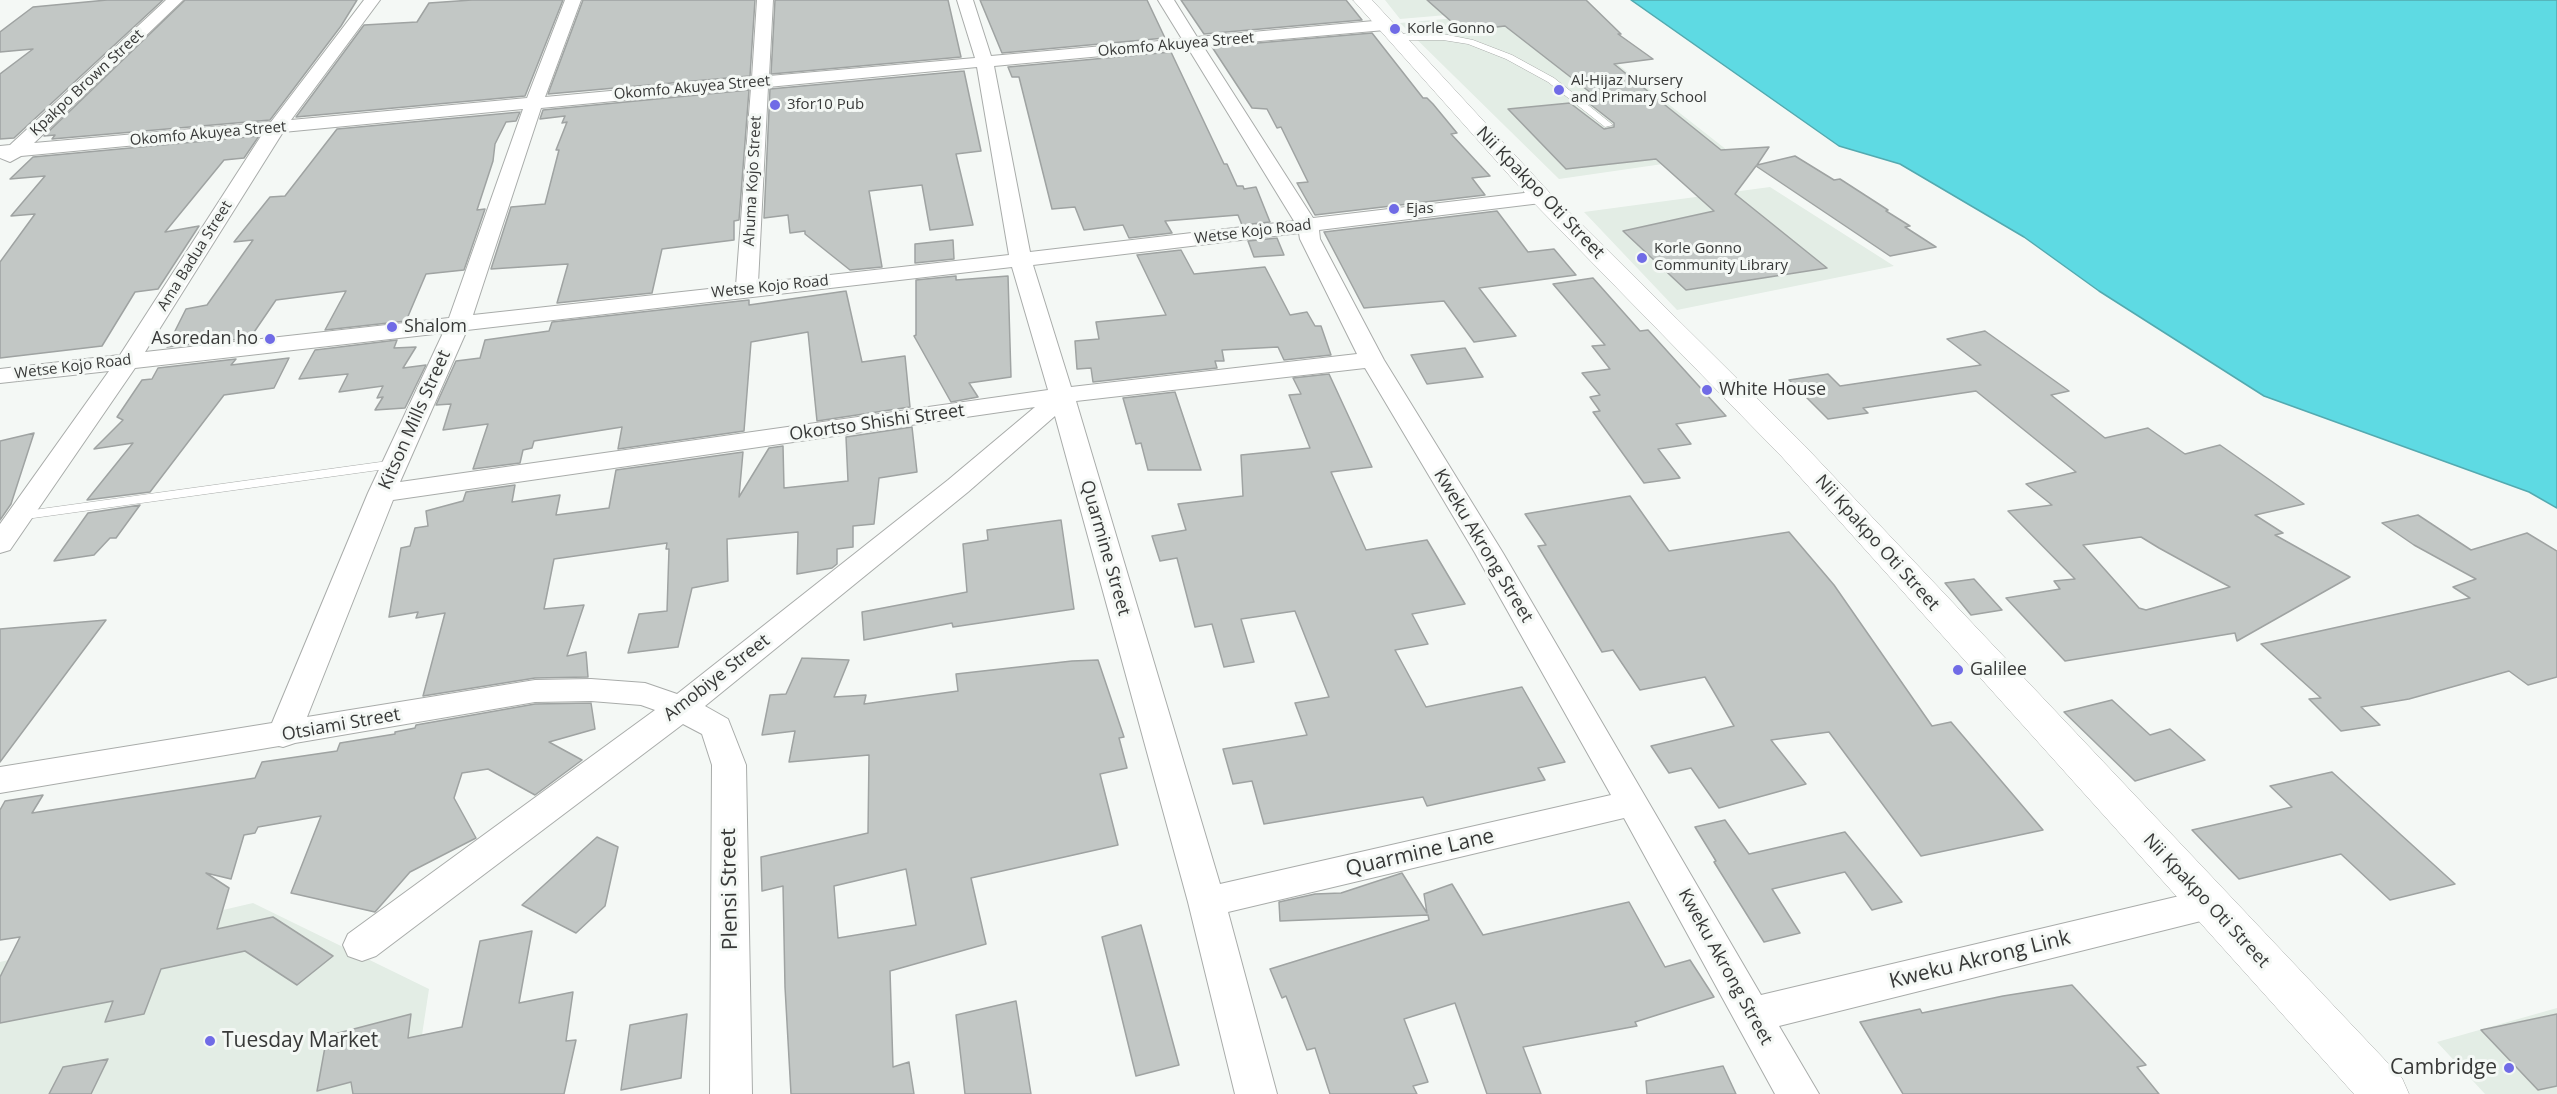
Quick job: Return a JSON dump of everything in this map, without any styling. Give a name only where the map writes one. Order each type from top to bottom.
[{"type":"main road","name":"Nii Kpakpo Oti Street","points":[[1362,0],[1541,197],[1793,451],[2385,1094]]},
{"type":"street","name":"Kpakpo Brown Street","points":[[0,166],[8,151],[175,0]]},
{"type":"street","name":"Ama Badua Street","points":[[1,543],[128,361],[276,128],[372,0]]},
{"type":"street","name":"Kitson Mills Street","points":[[283,735],[382,493],[458,325],[534,102],[573,0]]},
{"type":"street","name":"Ahuma Kojo Street","points":[[747,289],[758,82],[765,0]]},
{"type":"street","name":"Quarmine Street","points":[[965,0],[985,63],[1021,260],[1207,902],[1256,1094]]},
{"type":"street","name":"Kweku Akrong Street","points":[[1166,0],[1308,226],[1310,239],[1372,360],[1489,553],[1798,1094]]},
{"type":"street","name":"Okomfo Akuyea Street","points":[[8,151],[1194,43],[1390,31]]},
{"type":"street","name":"Wetse Kojo Road","points":[[0,376],[458,325],[747,289],[1021,260],[1541,197]]},
{"type":"street","name":"Okortso Shishi Street","points":[[382,493],[1102,390],[1372,360]]},
{"type":"street","name":"Amobiye Street","points":[[362,945],[681,708],[958,486],[1062,397]]},
{"type":"street","name":"Otsiami Street","points":[[0,780],[283,735],[535,691],[591,690],[645,694],[681,708]]},
{"type":"street","name":"Plensi Street","points":[[681,708],[716,727],[729,765],[731,1094]]},
{"type":"street","name":"Quarmine Lane","points":[[1207,902],[1633,803]]},
{"type":"street","name":"Kweku Akrong Link","points":[[1751,1015],[2209,904]]},
{"type":"lane","points":[[1390,31],[1470,42],[1509,57],[1551,80],[1608,125]]},
{"type":"lane","points":[[19,516],[395,464]]},
{"type":"shaded area","points":[[1385,0],[1532,0],[1540,7],[1400,19]]},
{"type":"shaded area","name":"Al-Hijaz Nursery and Primary School","points":[[1534,11],[1565,23],[1732,154],[1559,179],[1400,23]]},
{"type":"shaded area","points":[[1770,187],[1894,266],[1677,310],[1584,212]]},
{"type":"shaded area","name":"Tuesday Market","points":[[253,903],[429,989],[413,1094],[0,1094],[0,962]]},
{"type":"shaded area","name":"Cambridge","points":[[2557,1008],[2557,1094],[2485,1094],[2437,1042]]},
{"type":"water","points":[[1631,0],[2557,0],[2557,508],[2529,492],[2264,396],[2099,291],[2024,237],[1900,164],[1839,146]]},
{"type":"building","points":[[107,0],[163,0],[14,138],[0,139],[0,74],[33,49],[0,52],[0,32],[33,7]]},
{"type":"building","points":[[185,0],[357,0],[341,26],[270,120],[52,139],[55,135],[44,136]]},
{"type":"building","points":[[472,0],[563,0],[525,96],[296,117],[364,25],[417,22],[429,3]]},
{"type":"building","points":[[583,0],[755,0],[750,76],[548,94]]},
{"type":"building","points":[[775,0],[948,0],[961,57],[771,74]]},
{"type":"building","points":[[980,0],[1147,0],[1165,38],[1002,53]]},
{"type":"building","points":[[1181,0],[1346,0],[1362,20],[1204,34]]},
{"type":"building","points":[[1427,0],[1586,0],[1621,34],[1618,34],[1653,59],[1614,64],[1721,150],[1769,147],[1757,165],[1795,156],[1834,180],[1840,179],[1888,210],[1886,211],[1910,226],[1905,227],[1936,247],[1890,256],[1756,166],[1735,194],[1827,268],[1686,290],[1623,231],[1714,211],[1656,159],[1566,169],[1508,109],[1570,103],[1604,129],[1614,127],[1614,123],[1586,101],[1600,100],[1505,26],[1462,31]]},
{"type":"building","points":[[1372,33],[1423,98],[1427,98],[1433,104],[1457,133],[1451,134],[1490,176],[1472,178],[1485,195],[1315,215],[1297,183],[1308,182],[1281,127],[1277,128],[1267,109],[1252,108],[1212,47]]},
{"type":"building","points":[[1171,52],[1224,164],[1227,164],[1237,186],[1243,186],[1244,189],[1256,187],[1270,222],[1242,225],[1238,215],[1165,221],[1172,233],[1129,238],[1123,225],[1084,230],[1075,207],[1052,209],[1019,77],[1012,77],[1008,67]]},
{"type":"building","points":[[964,71],[981,151],[956,154],[973,225],[930,230],[922,185],[869,191],[882,267],[850,270],[805,234],[805,231],[790,233],[788,215],[764,218],[770,89]]},
{"type":"building","points":[[749,90],[739,220],[734,221],[734,240],[662,249],[652,293],[557,303],[568,264],[491,269],[511,207],[545,204],[559,150],[556,150],[567,122],[562,123],[565,116],[540,119],[543,110]]},
{"type":"building","points":[[520,112],[516,121],[506,122],[495,144],[493,161],[477,210],[485,209],[464,270],[426,274],[406,321],[325,330],[346,291],[276,300],[250,338],[167,347],[186,309],[207,305],[253,240],[234,242],[270,197],[285,196],[337,129]]},
{"type":"building","points":[[259,136],[244,158],[224,160],[165,232],[199,226],[158,289],[135,292],[102,346],[0,358],[0,262],[35,214],[11,216],[45,176],[10,179],[33,157]]},
{"type":"building","points":[[1497,211],[1528,252],[1554,249],[1576,275],[1479,288],[1516,336],[1474,342],[1444,301],[1364,308],[1324,232]]},
{"type":"building","points":[[1277,238],[1284,255],[1254,257],[1248,241]]},
{"type":"building","points":[[953,240],[954,259],[915,263],[915,244]]},
{"type":"building","points":[[1181,250],[1194,274],[1265,267],[1290,315],[1307,312],[1315,326],[1321,326],[1331,355],[1284,360],[1278,347],[1222,350],[1224,361],[1215,361],[1217,368],[1093,382],[1091,368],[1077,369],[1075,341],[1099,339],[1096,322],[1166,315],[1137,255]]},
{"type":"building","points":[[956,276],[956,280],[1008,276],[1011,377],[969,383],[978,397],[951,402],[914,336],[916,335],[916,280]]},
{"type":"building","points":[[1593,278],[1640,331],[1648,330],[1726,416],[1676,424],[1691,444],[1658,449],[1680,478],[1644,483],[1593,412],[1600,411],[1590,397],[1600,395],[1582,373],[1610,369],[1592,346],[1605,345],[1553,284]]},
{"type":"building","points":[[846,291],[862,362],[905,356],[910,407],[817,421],[808,332],[751,342],[744,431],[618,449],[622,427],[534,441],[532,448],[523,450],[520,463],[473,469],[488,424],[443,430],[451,404],[436,405],[456,361],[480,358],[485,340],[549,331],[552,322],[749,300],[749,305]]},
{"type":"building","points":[[1985,331],[2069,391],[2051,395],[2105,438],[2148,428],[2185,454],[2220,445],[2304,504],[2255,515],[2283,533],[2275,535],[2350,577],[2237,641],[2235,633],[2065,661],[2006,598],[2060,589],[2054,581],[2075,579],[2008,511],[2052,505],[2026,484],[2076,472],[1976,391],[1863,408],[1868,413],[1828,419],[1789,380],[1828,374],[1840,386],[1981,365],[1947,339]],"holes":[[[2141,537],[2230,587],[2146,610],[2139,608],[2083,545]]]},
{"type":"building","points":[[397,340],[394,348],[416,347],[403,368],[426,365],[405,408],[375,410],[383,397],[377,398],[383,386],[339,392],[348,374],[299,379],[315,350]]},
{"type":"building","points":[[1465,348],[1483,377],[1427,384],[1411,355]]},
{"type":"building","points":[[289,358],[274,388],[224,395],[150,492],[87,500],[133,443],[94,449],[123,420],[117,417],[142,380],[152,379],[158,368],[236,359],[231,365]]},
{"type":"building","points":[[1329,374],[1372,467],[1331,472],[1366,550],[1427,540],[1465,604],[1412,614],[1428,644],[1395,650],[1426,707],[1522,687],[1565,762],[1538,768],[1545,780],[1427,806],[1423,797],[1264,824],[1252,781],[1233,784],[1223,749],[1307,735],[1295,703],[1329,697],[1295,611],[1241,619],[1254,662],[1224,667],[1212,624],[1195,627],[1177,558],[1160,561],[1152,536],[1186,530],[1178,504],[1243,496],[1241,455],[1310,448],[1289,395],[1301,394],[1293,378]]},
{"type":"building","points":[[1175,392],[1201,470],[1148,470],[1141,443],[1136,444],[1123,398]]},
{"type":"building","points":[[912,427],[917,472],[879,478],[874,524],[853,526],[853,547],[837,549],[837,564],[832,568],[797,574],[798,532],[727,539],[728,581],[692,588],[678,647],[628,653],[639,614],[667,611],[669,549],[666,549],[667,543],[554,559],[544,609],[584,605],[567,656],[586,652],[588,677],[535,678],[423,696],[445,613],[416,618],[418,612],[389,617],[401,548],[410,546],[415,528],[428,526],[426,511],[463,501],[466,492],[515,485],[512,502],[560,495],[556,515],[609,508],[616,470],[743,452],[739,497],[769,448],[783,446],[784,488],[848,481],[846,437]]},
{"type":"building","points":[[34,433],[11,504],[0,520],[0,441]]},
{"type":"building","points":[[1630,496],[1669,551],[1789,532],[1834,585],[1932,726],[1951,722],[2043,830],[1921,856],[1829,732],[1771,740],[1806,784],[1719,808],[1691,768],[1669,773],[1651,746],[1734,726],[1705,677],[1640,690],[1613,650],[1602,652],[1538,546],[1546,545],[1525,514]]},
{"type":"building","points":[[140,505],[116,538],[110,538],[94,555],[54,561],[88,513]]},
{"type":"building","points":[[2418,515],[2471,550],[2527,533],[2557,551],[2557,677],[2528,685],[2509,671],[2409,699],[2361,707],[2380,725],[2341,731],[2309,699],[2321,698],[2261,644],[2470,598],[2453,587],[2476,579],[2414,545],[2382,523]]},
{"type":"building","points":[[1061,520],[1074,609],[953,627],[952,623],[864,640],[862,612],[967,592],[963,544],[988,540],[987,530]]},
{"type":"building","points":[[1974,579],[2002,610],[1971,615],[1945,583]]},
{"type":"building","points":[[106,620],[0,762],[0,629]]},
{"type":"building","points":[[802,658],[849,660],[834,697],[866,695],[864,704],[958,691],[956,674],[1098,660],[1124,737],[1119,738],[1127,768],[1100,774],[1118,845],[971,878],[986,944],[890,971],[893,1067],[909,1062],[914,1094],[791,1094],[785,987],[783,886],[762,891],[761,857],[868,833],[869,755],[789,762],[795,731],[762,735],[770,695],[786,694]],"holes":[[[906,869],[916,925],[838,938],[834,886]]]},
{"type":"building","points":[[2112,700],[2150,735],[2170,729],[2205,760],[2135,781],[2064,712]]},
{"type":"building","points":[[591,703],[595,729],[549,742],[582,760],[535,795],[488,769],[462,773],[454,798],[476,838],[410,872],[375,912],[291,893],[321,816],[258,827],[255,833],[244,835],[231,879],[206,873],[229,888],[217,929],[273,917],[333,956],[297,985],[245,951],[161,969],[144,1014],[105,1022],[113,1001],[0,1023],[0,977],[20,937],[0,940],[0,810],[5,801],[43,795],[32,813],[255,778],[262,762],[337,751],[340,743],[395,734],[395,732],[415,728],[416,725],[535,704]]},
{"type":"building","points":[[2332,772],[2455,884],[2390,900],[2341,854],[2239,879],[2192,830],[2292,807],[2270,786]]},
{"type":"building","points":[[1725,820],[1749,854],[1845,832],[1902,902],[1872,910],[1845,872],[1772,889],[1800,933],[1764,942],[1695,827]]},
{"type":"building","points":[[597,837],[618,847],[605,906],[576,933],[522,905]]},
{"type":"building","points":[[1402,873],[1427,913],[1424,894],[1452,884],[1483,935],[1629,902],[1665,967],[1690,960],[1714,997],[1635,1022],[1637,1026],[1523,1047],[1541,1094],[1487,1094],[1455,1003],[1404,1019],[1428,1082],[1413,1086],[1417,1094],[1330,1094],[1315,1048],[1307,1050],[1286,996],[1282,998],[1270,969],[1429,920],[1428,915],[1280,921],[1279,902],[1315,894],[1341,893]]},
{"type":"building","points":[[1141,925],[1179,1065],[1136,1076],[1102,937]]},
{"type":"building","points":[[532,931],[519,1003],[573,992],[566,1041],[576,1040],[564,1094],[353,1094],[351,1082],[317,1091],[327,1036],[411,1014],[408,1038],[462,1027],[480,941]]},
{"type":"building","points":[[2072,985],[2146,1065],[2137,1067],[2159,1094],[1903,1094],[1860,1022],[1920,1009],[1922,1013],[2003,996]]},
{"type":"building","points":[[1016,1001],[1031,1094],[965,1094],[956,1015]]},
{"type":"building","points":[[687,1014],[681,1078],[621,1090],[630,1025]]},
{"type":"building","points":[[2557,1014],[2557,1086],[2538,1090],[2481,1030]]},
{"type":"building","points":[[108,1059],[91,1094],[49,1094],[63,1067]]},
{"type":"building","points":[[1723,1066],[1736,1094],[1647,1094],[1646,1081]]},
{"type":"place","name":"Korle Gonno","points":[[1395,29]]},
{"type":"place","name":"Al-Hijaz Nursery and Primary School","points":[[1559,90]]},
{"type":"place","name":"3for10 Pub","points":[[775,105]]},
{"type":"place","name":"Ejas","points":[[1394,209]]},
{"type":"place","name":"Korle Gonno Community Library","points":[[1642,258]]},
{"type":"place","name":"Shalom","points":[[392,327]]},
{"type":"place","name":"Asoredan ho","points":[[270,339]]},
{"type":"place","name":"White House","points":[[1707,390]]},
{"type":"place","name":"Galilee","points":[[1958,670]]},
{"type":"place","name":"Tuesday Market","points":[[210,1041]]},
{"type":"place","name":"Cambridge","points":[[2509,1068]]}]
